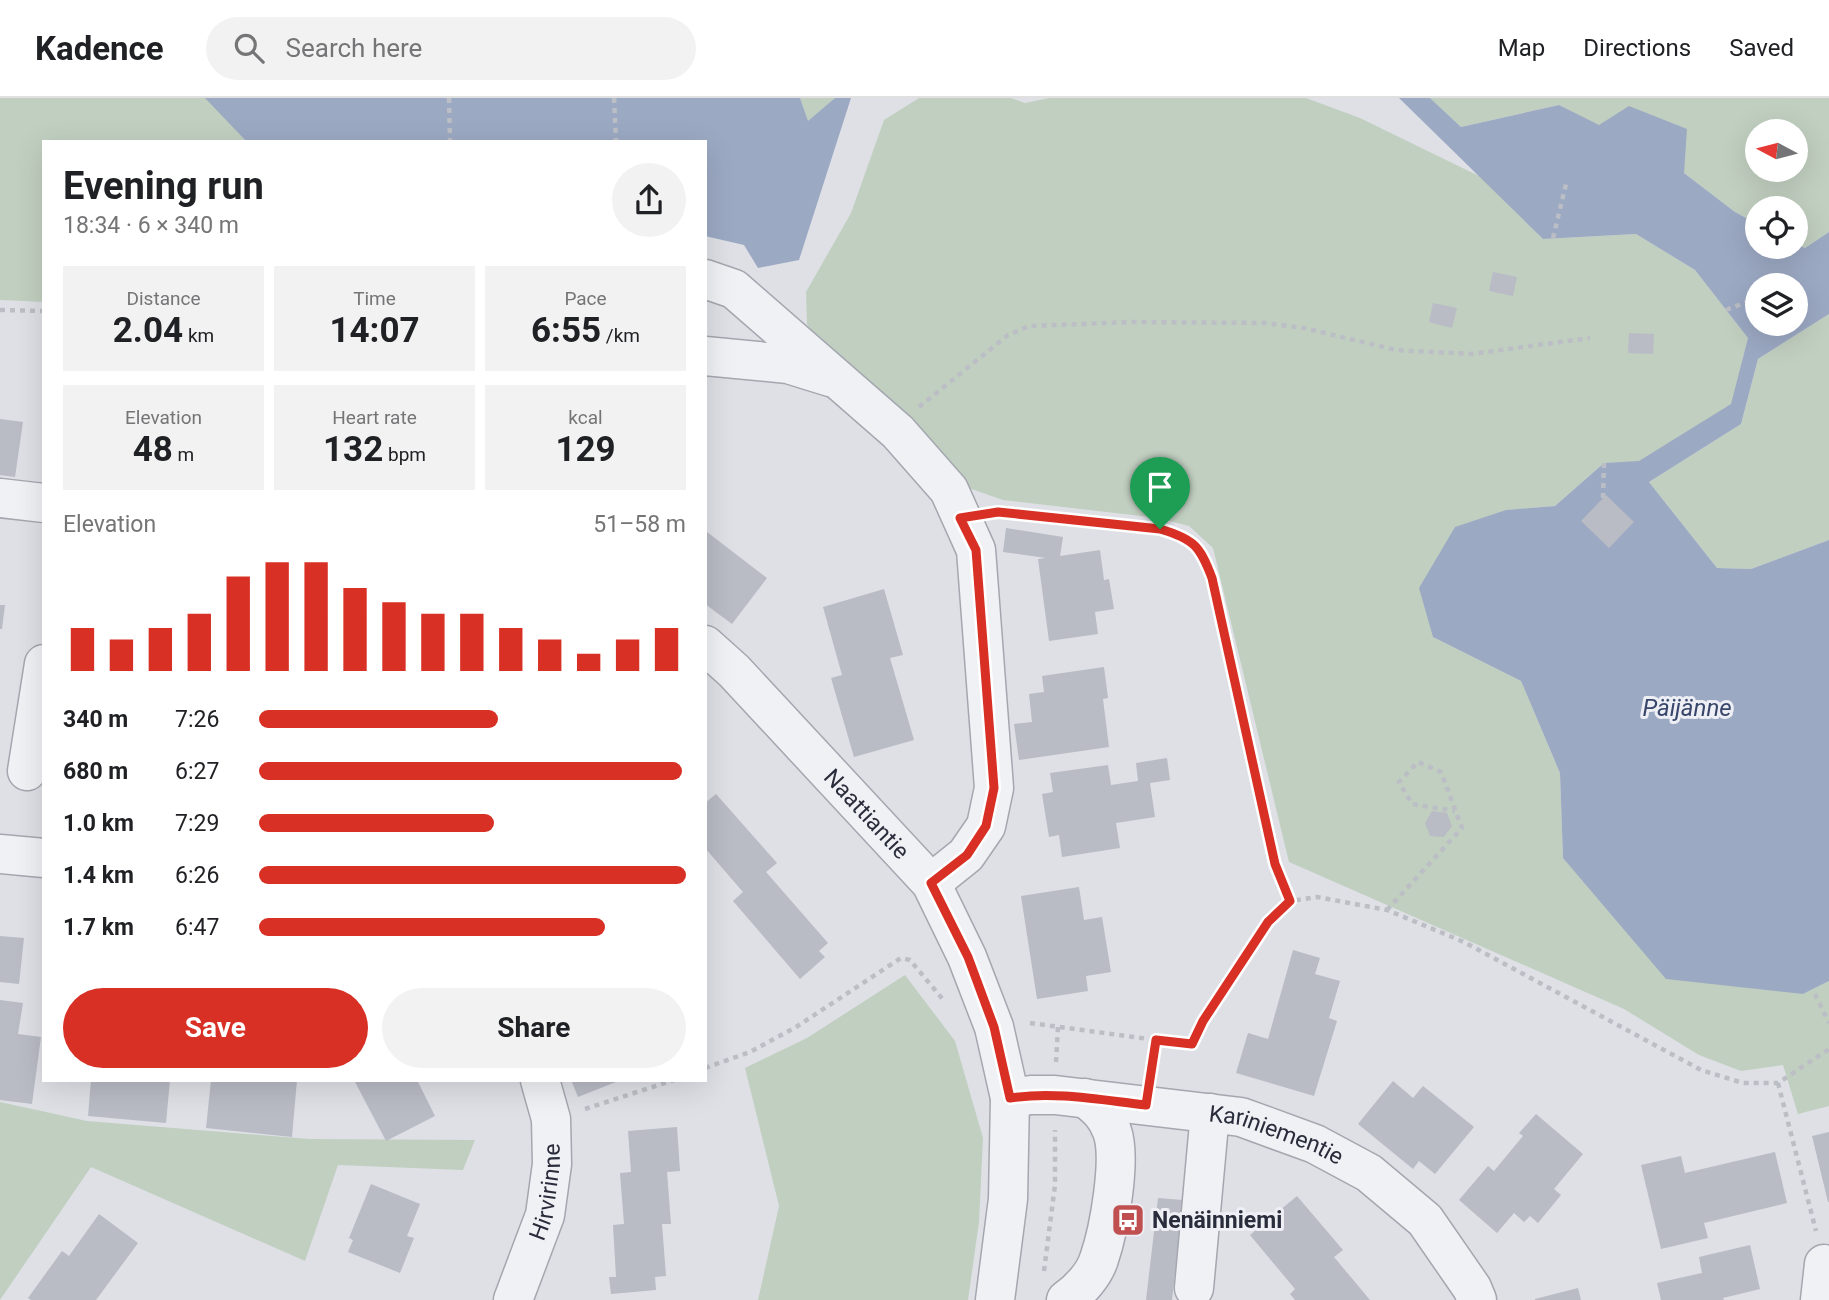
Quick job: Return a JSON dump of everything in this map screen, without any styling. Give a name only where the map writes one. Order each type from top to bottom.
[{"type":"street","points":[[707,280],[734,289],[898,432],[949,490],[976,550],[994,788],[986,826],[967,855],[931,883]]},
{"type":"street","points":[[707,356],[788,364],[836,379]]},
{"type":"street","points":[[0,498],[42,503]]},
{"type":"street","name":"Naattiantie","points":[[707,647],[734,671],[931,883],[968,957],[994,1027],[1010,1098],[1008,1199],[995,1300]]},
{"type":"street","points":[[26,771],[42,676]]},
{"type":"street","points":[[0,854],[42,858]]},
{"type":"street","name":"Hirvirinne","points":[[513,1300],[545,1216],[552,1164],[551,1119],[541,1082]]},
{"type":"street","name":"Kariniementie","points":[[1010,1098],[1031,1095],[1070,1097],[1241,1117],[1315,1144],[1368,1173],[1425,1220],[1472,1288],[1477,1300]]},
{"type":"street","points":[[1055,1287],[1080,1290],[1099,1261],[1109,1217],[1117,1154],[1113,1132],[1104,1113],[1070,1097]]},
{"type":"street","points":[[1194,1288],[1210,1113]]},
{"type":"path","points":[[449,98],[450,140]]},
{"type":"path","points":[[614,98],[616,140]]},
{"type":"path","points":[[1553,238],[1566,184]]},
{"type":"path","points":[[1726,310],[1745,303]]},
{"type":"path","points":[[0,310],[42,311]]},
{"type":"path","points":[[933,398],[1008,335],[1029,326],[1132,321],[1264,323],[1304,328],[1396,350],[1471,354],[1590,338]]},
{"type":"path","points":[[1603,498],[1604,463]]},
{"type":"path","points":[[960,518],[998,512],[1160,529],[1184,536],[1203,554],[1212,578],[1275,864],[1290,901]]},
{"type":"path","points":[[1387,910],[1462,828],[1441,772],[1418,762],[1399,782],[1412,804],[1455,811]]},
{"type":"path","points":[[1058,1027],[1192,1044],[1203,1021],[1268,922],[1290,901],[1317,897],[1387,910],[1464,942],[1701,1070],[1743,1083],[1778,1083],[1829,1049]]},
{"type":"path","points":[[707,1067],[750,1052],[796,1027],[901,958],[910,960],[945,1003]]},
{"type":"path","points":[[1815,994],[1829,1023]]},
{"type":"path","points":[[1146,1105],[1156,1040]]},
{"type":"path","points":[[551,1119],[668,1082]]},
{"type":"path","points":[[1778,1083],[1822,1282]]},
{"type":"path","points":[[1055,1287],[1055,1185],[1070,1097]]},
{"type":"green space","points":[[0,98],[314,98],[307,140],[42,140],[42,302],[0,300]]},
{"type":"green space","points":[[800,98],[835,98],[808,122]]},
{"type":"green space","points":[[919,98],[1011,98],[1025,103],[1049,98],[1306,98],[1360,118],[1481,177],[1543,239],[1636,234],[1695,270],[1748,338],[1732,404],[1639,462],[1604,463],[1555,506],[1506,510],[1433,637],[1521,681],[1560,773],[1563,858],[1803,994],[1829,981],[1829,1106],[1798,1114],[1783,1065],[1741,1071],[1699,1055],[1624,1009],[1289,862],[1213,548],[1189,526],[1158,518],[1003,500],[960,485],[826,357],[807,324],[806,292],[851,213],[884,120]]},
{"type":"green space","points":[[1430,98],[1829,98],[1829,232],[1808,246],[1808,196],[1745,196],[1745,217],[1684,173],[1559,105],[1461,127]]},
{"type":"green space","points":[[1829,314],[1829,540],[1751,569],[1717,568],[1649,482],[1741,424],[1758,359],[1794,336],[1808,336],[1808,327]]},
{"type":"green space","points":[[905,975],[955,1041],[983,1138],[979,1222],[968,1300],[758,1300],[779,1206],[745,1068],[807,1038]]},
{"type":"green space","points":[[0,1102],[87,1121],[309,1139],[475,1140],[463,1170],[338,1165],[305,1261],[91,1167],[0,1300]]},
{"type":"water","points":[[205,98],[800,98],[808,121],[835,98],[851,98],[799,260],[758,268],[744,245],[707,236],[707,140],[245,140]]},
{"type":"water","name":"Päijänne","points":[[1399,98],[1430,98],[1461,127],[1559,105],[1599,125],[1629,106],[1687,129],[1684,173],[1745,217],[1745,259],[1808,259],[1808,246],[1829,232],[1829,314],[1808,327],[1808,273],[1745,273],[1745,334],[1695,270],[1636,234],[1543,239]]},
{"type":"water","name":"Päijänne","points":[[1746,336],[1794,336],[1758,359],[1741,424],[1649,482],[1717,568],[1751,569],[1829,540],[1829,981],[1803,994],[1666,979],[1563,858],[1560,773],[1521,681],[1433,637],[1419,588],[1455,527],[1506,510],[1555,506],[1604,463],[1639,461],[1731,404]]},
{"type":"building","points":[[1493,272],[1517,277],[1513,296],[1489,291]]},
{"type":"building","points":[[1433,303],[1457,308],[1452,328],[1429,322]]},
{"type":"building","points":[[1629,333],[1654,334],[1653,354],[1628,353]]},
{"type":"building","points":[[0,419],[23,422],[15,477],[0,475]]},
{"type":"building","points":[[1606,495],[1634,522],[1609,548],[1581,521]]},
{"type":"building","points":[[1006,528],[1063,537],[1060,556],[1100,550],[1104,580],[1109,579],[1114,609],[1095,612],[1098,634],[1049,641],[1038,559],[1046,558],[1003,552]]},
{"type":"building","points":[[707,532],[767,578],[732,624],[707,605]]},
{"type":"building","points":[[884,589],[903,655],[890,658],[914,740],[854,757],[831,678],[842,675],[823,607]]},
{"type":"building","points":[[0,605],[5,605],[2,629],[0,629]]},
{"type":"building","points":[[1104,667],[1108,698],[1103,699],[1109,747],[1019,760],[1014,724],[1032,722],[1029,694],[1044,692],[1042,676]]},
{"type":"building","points":[[1167,758],[1170,780],[1150,783],[1155,817],[1116,823],[1120,848],[1062,857],[1059,835],[1049,837],[1042,794],[1053,792],[1050,773],[1108,765],[1111,785],[1138,781],[1136,763]]},
{"type":"building","points":[[716,794],[777,863],[766,872],[828,943],[819,951],[825,957],[800,979],[733,901],[743,892],[707,850],[707,801]]},
{"type":"building","points":[[1432,811],[1447,813],[1452,826],[1444,837],[1430,836],[1425,823]]},
{"type":"building","points":[[1079,887],[1084,920],[1102,917],[1111,972],[1086,976],[1088,991],[1037,999],[1021,896]]},
{"type":"building","points":[[0,936],[24,938],[19,984],[0,982]]},
{"type":"building","points":[[1293,950],[1320,958],[1315,974],[1340,981],[1329,1018],[1337,1021],[1314,1096],[1236,1073],[1248,1033],[1268,1039]]},
{"type":"building","points":[[0,1000],[23,1003],[18,1034],[41,1037],[32,1104],[0,1100]]},
{"type":"building","points":[[1393,1081],[1413,1098],[1423,1086],[1474,1127],[1435,1174],[1419,1161],[1413,1169],[1358,1124]]},
{"type":"building","points":[[91,1082],[170,1082],[166,1123],[88,1116]]},
{"type":"building","points":[[211,1082],[297,1082],[292,1137],[206,1128]]},
{"type":"building","points":[[355,1082],[418,1082],[435,1116],[386,1141]]},
{"type":"building","points":[[572,1082],[616,1082],[578,1097]]},
{"type":"building","points":[[1536,1114],[1583,1154],[1554,1189],[1561,1195],[1538,1223],[1530,1216],[1524,1222],[1514,1213],[1497,1233],[1459,1200],[1488,1166],[1494,1171],[1523,1136],[1519,1133]]},
{"type":"building","points":[[677,1127],[680,1171],[667,1172],[671,1224],[662,1224],[666,1276],[655,1277],[656,1290],[611,1294],[609,1277],[616,1277],[613,1225],[624,1224],[620,1173],[631,1172],[628,1131]]},
{"type":"building","points":[[1829,1132],[1829,1202],[1828,1202],[1812,1136]]},
{"type":"building","points":[[1775,1152],[1787,1203],[1704,1223],[1708,1238],[1661,1249],[1641,1165],[1681,1156],[1685,1173]]},
{"type":"building","points":[[371,1184],[420,1204],[407,1236],[414,1238],[400,1273],[348,1252],[353,1240],[349,1238]]},
{"type":"building","points":[[1297,1196],[1343,1250],[1334,1257],[1370,1300],[1295,1300],[1290,1294],[1295,1289],[1250,1235]]},
{"type":"building","points":[[1158,1198],[1183,1200],[1172,1300],[1146,1300]]},
{"type":"building","points":[[1133,1207],[1144,1208],[1142,1228],[1131,1227]]},
{"type":"building","points":[[99,1214],[138,1243],[96,1300],[28,1298],[62,1251],[69,1256]]},
{"type":"building","points":[[1750,1245],[1760,1289],[1723,1298],[1724,1300],[1661,1300],[1657,1283],[1702,1273],[1699,1257]]},
{"type":"building","points":[[1578,1288],[1581,1300],[1535,1300],[1535,1299]]},
{"type":"place","name":"Nenäinniemi","points":[[1128,1220]]},
{"type":"route","points":[[998,512],[1160,529],[1184,536],[1203,554],[1212,578],[1275,864],[1290,901],[1268,922],[1203,1021],[1192,1044],[1156,1040],[1146,1105],[1055,1095],[1010,1098],[994,1027],[968,957],[931,883],[967,855],[986,826],[994,788],[976,550],[960,518],[998,512]]}]
